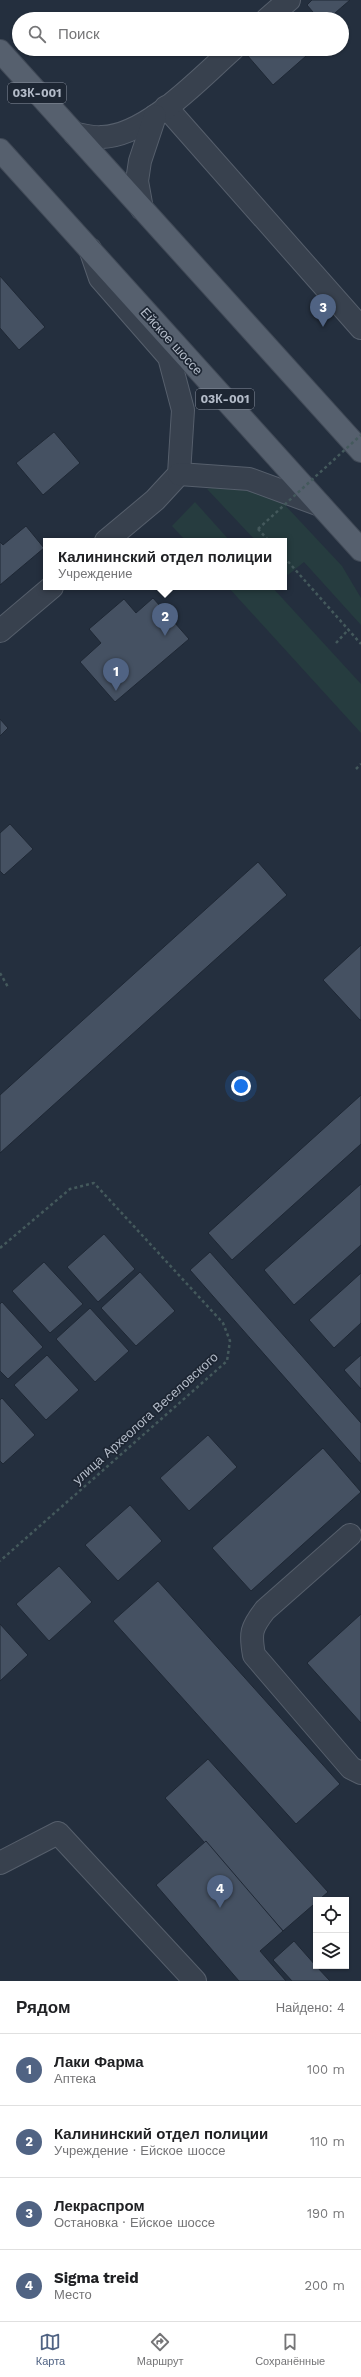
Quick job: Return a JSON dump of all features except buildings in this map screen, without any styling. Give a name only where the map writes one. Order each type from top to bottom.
[{"type":"main road","name":"03К-001","points":[[0,51],[361,451]]},
{"type":"main road","name":"Ейское шоссе","points":[[0,150],[361,550]]},
{"type":"street","points":[[275,12],[289,0]]},
{"type":"street","points":[[75,134],[102,137],[120,135],[133,130],[160,112],[225,56]]},
{"type":"street","points":[[142,209],[137,181],[140,161],[160,112]]},
{"type":"street","points":[[160,112],[361,328]]},
{"type":"street","points":[[90,249],[100,278],[169,357],[183,410],[179,474],[155,500],[110,538]]},
{"type":"street","points":[[179,474],[249,479],[320,505]]},
{"type":"street","points":[[0,631],[48,590]]},
{"type":"street","points":[[350,1535],[265,1610],[253,1624],[251,1637],[254,1655],[351,1768],[361,1773]]},
{"type":"street","points":[[0,1863],[58,1833],[195,1981]]},
{"type":"path","points":[[266,538],[258,529],[361,435]]},
{"type":"path","points":[[287,560],[361,644]]},
{"type":"path","points":[[336,642],[349,629]]},
{"type":"path","points":[[356,769],[361,764]]},
{"type":"path","points":[[0,973],[8,987]]},
{"type":"path","name":"улица Археолога Веселовского","points":[[0,1248],[70,1189],[94,1183],[223,1323],[230,1341],[227,1360],[0,1561]]},
{"type":"green space","points":[[222,486],[263,494],[284,504],[342,566],[361,598],[361,625],[304,562],[288,575],[287,538],[253,538],[207,489]]},
{"type":"green space","points":[[195,502],[227,538],[183,538],[172,526]]},
{"type":"green space","points":[[231,590],[275,590],[361,684],[361,733]]},
{"type":"place","name":"Лекраспром","points":[[323,327]]},
{"type":"place","name":"Калининский отдел полиции","points":[[165,636]]},
{"type":"place","name":"Лаки Фарма","points":[[116,691]]},
{"type":"place","name":"Sigma treid","points":[[220,1908]]}]
